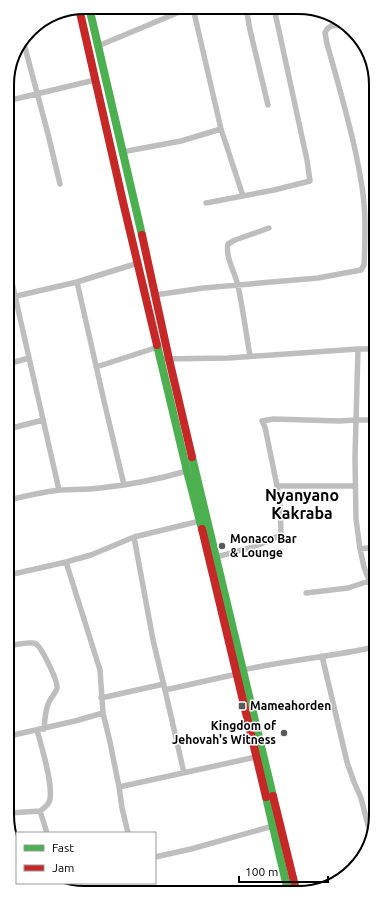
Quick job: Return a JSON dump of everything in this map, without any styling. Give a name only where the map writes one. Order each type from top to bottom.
[{"type":"street","points":[[80,14],[187,471],[295,886]]},
{"type":"street","points":[[91,14],[216,558],[256,757],[287,886]]},
{"type":"street","points":[[98,46],[175,14]]},
{"type":"street","points":[[194,14],[221,129],[243,196]]},
{"type":"street","points":[[247,14],[268,105]]},
{"type":"street","points":[[206,203],[274,190],[310,181],[307,160],[275,14]]},
{"type":"street","points":[[155,294],[238,284],[318,278],[361,270],[364,264],[365,235],[361,178],[350,126],[325,34],[327,29],[336,25]]},
{"type":"street","points":[[25,48],[60,184]]},
{"type":"street","points":[[14,99],[95,80]]},
{"type":"street","points":[[122,152],[181,141],[221,129]]},
{"type":"street","points":[[250,356],[238,284],[227,248],[228,244],[235,240],[269,228]]},
{"type":"street","points":[[15,296],[77,282],[138,263]]},
{"type":"street","points":[[77,282],[124,485]]},
{"type":"street","points":[[14,292],[59,490]]},
{"type":"street","points":[[96,367],[158,347]]},
{"type":"street","points":[[306,593],[348,588],[369,581],[360,549],[356,519],[355,420],[358,349]]},
{"type":"street","points":[[161,359],[229,358],[369,349]]},
{"type":"street","points":[[14,362],[29,358]]},
{"type":"street","points":[[216,558],[251,548],[280,535],[280,504],[265,427],[262,421],[273,419],[340,421],[369,420]]},
{"type":"street","points":[[14,427],[43,420]]},
{"type":"street","points":[[14,499],[59,490],[124,485],[187,471]]},
{"type":"street","points":[[277,486],[355,486]]},
{"type":"street","points":[[14,574],[91,555],[134,537],[200,521]]},
{"type":"street","points":[[134,537],[147,612],[184,773]]},
{"type":"street","points":[[360,549],[369,548]]},
{"type":"street","points":[[66,562],[100,670],[103,713],[128,832]]},
{"type":"street","points":[[14,645],[32,642],[36,644],[48,662],[54,677],[57,686],[47,708],[44,729]]},
{"type":"street","points":[[101,698],[164,687],[274,664],[369,648]]},
{"type":"street","points":[[322,656],[347,762],[361,798],[368,826]]},
{"type":"street","points":[[14,735],[44,729],[103,713]]},
{"type":"street","points":[[14,813],[40,811],[49,802],[50,790],[48,773],[37,730]]},
{"type":"street","points":[[119,787],[256,757]]},
{"type":"street","points":[[40,811],[46,832]]},
{"type":"street","points":[[156,856],[191,849],[273,826]]},
{"type":"traffic: fast","points":[[91,14],[142,235]]},
{"type":"traffic: fast","points":[[157,345],[202,529]]},
{"type":"traffic: fast","points":[[192,457],[273,796]]},
{"type":"traffic: fast","points":[[266,797],[287,886]]},
{"type":"traffic: jam","points":[[80,14],[157,345]]},
{"type":"traffic: jam","points":[[142,235],[192,457]]},
{"type":"traffic: jam","points":[[202,529],[266,797]]},
{"type":"traffic: jam","points":[[273,796],[295,886]]},
{"type":"place","name":"Monaco Bar & Lounge","points":[[222,546]]},
{"type":"place","name":"Mameahorden","points":[[242,706]]},
{"type":"place","name":"Kingdom of Jehovah's Witness","points":[[284,733]]},
{"type":"district","name":"Nyanyano Kakraba","points":[[302,504]]}]
